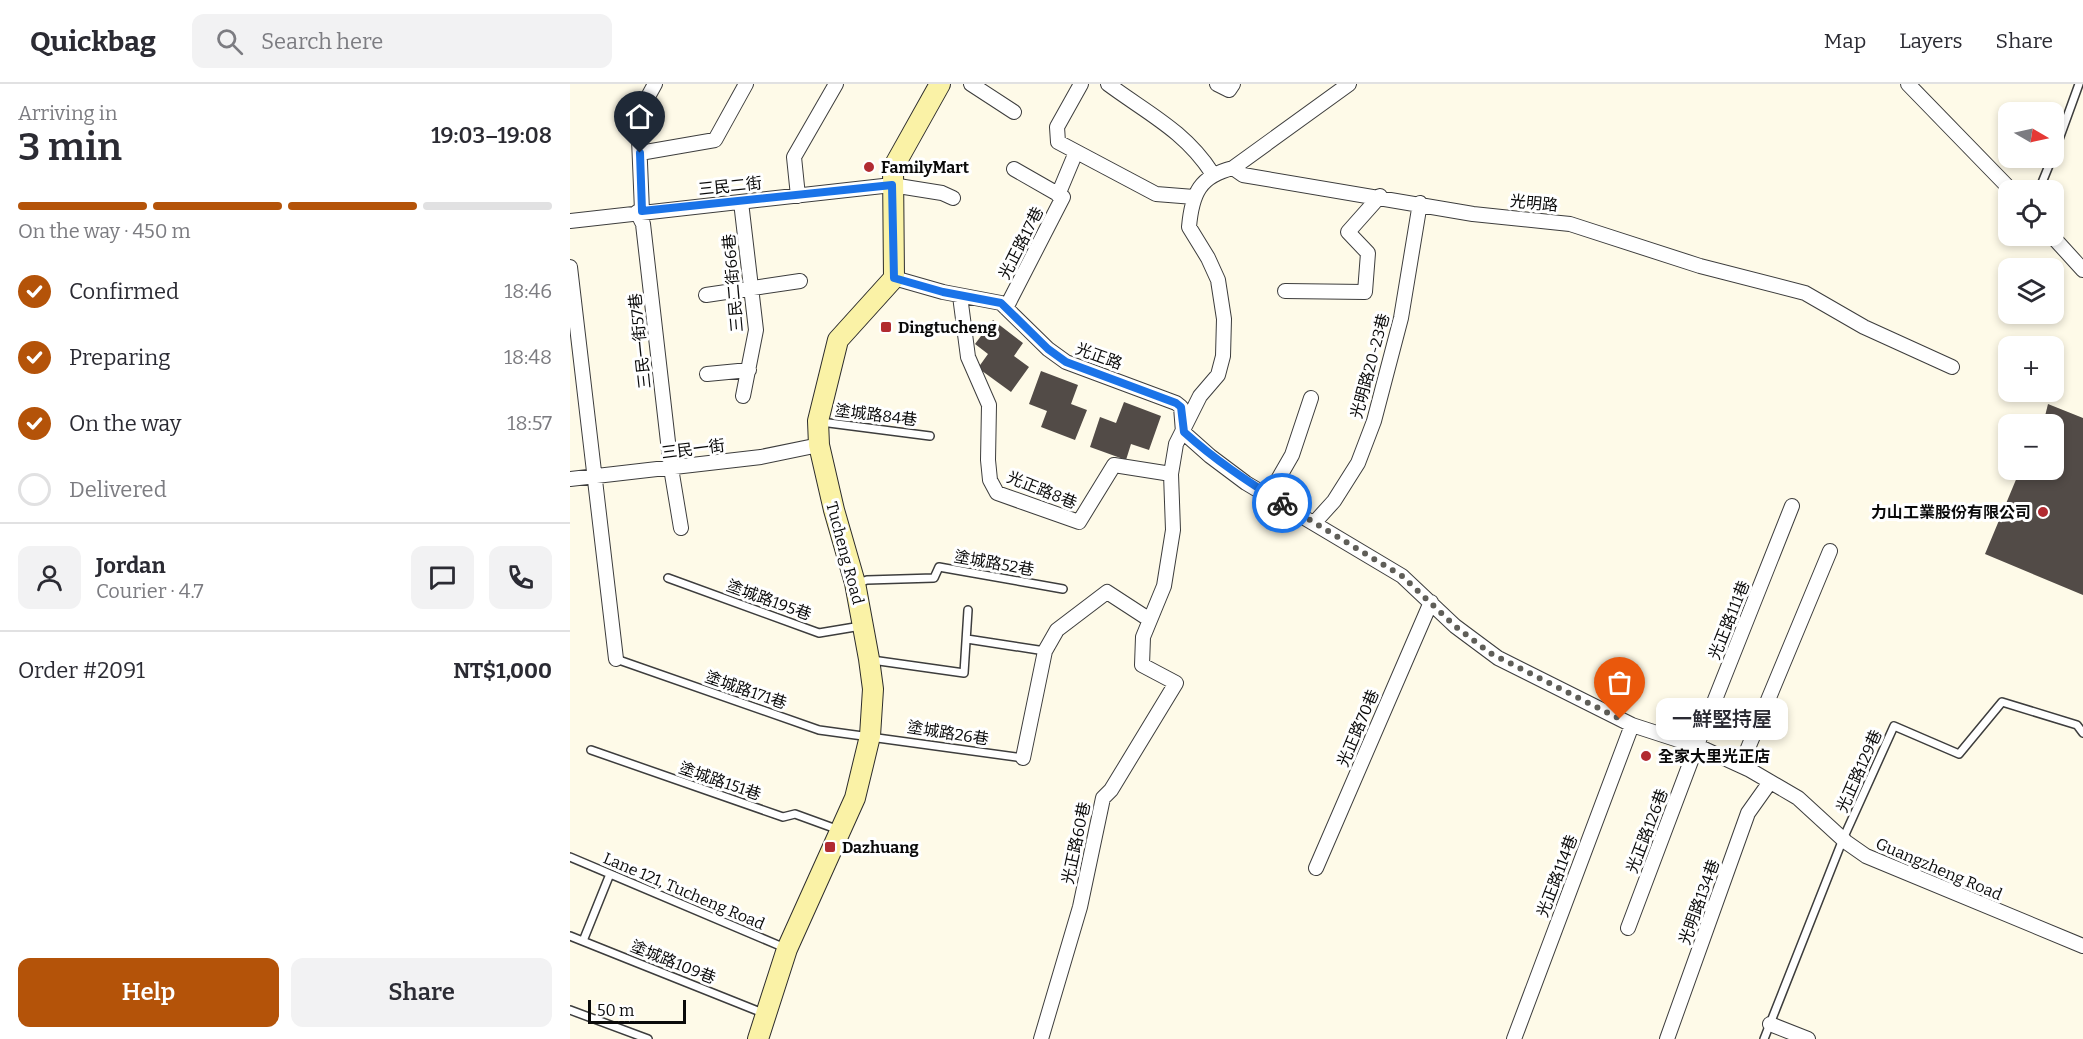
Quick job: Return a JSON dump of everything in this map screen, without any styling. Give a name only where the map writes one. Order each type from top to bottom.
[{"type":"street","name":"三民一街57巷","points":[[655,84],[638,115],[639,212],[643,224],[671,468],[681,528]]},
{"type":"street","points":[[640,153],[715,140],[746,84]]},
{"type":"street","points":[[798,196],[794,158],[836,84]]},
{"type":"street","points":[[894,278],[893,168],[940,84]]},
{"type":"street","points":[[971,84],[1014,112]]},
{"type":"street","points":[[1081,84],[1056,127],[1056,137],[1063,147],[1156,194],[1194,197],[1212,173],[1233,168],[1349,84]]},
{"type":"street","points":[[1108,84],[1171,125],[1203,159],[1212,173]]},
{"type":"street","points":[[1217,84],[1229,90],[1233,84]]},
{"type":"street","points":[[1908,84],[2001,180]]},
{"type":"street","name":"光正路17巷","points":[[1058,195],[1076,152]]},
{"type":"street","name":"光明路","points":[[1233,168],[1243,175],[1380,196],[1473,214],[1570,224],[1700,266],[1805,293],[1864,327],[1952,367]]},
{"type":"street","name":"光正路17巷","points":[[1006,308],[1063,197],[1014,169]]},
{"type":"street","name":"三民二街","points":[[570,221],[892,185],[949,192]]},
{"type":"street","points":[[1285,291],[1365,292],[1368,253],[1348,232],[1380,196]]},
{"type":"street","name":"光正路60巷","points":[[1041,1039],[1080,907],[1103,798],[1111,790],[1176,684],[1142,665],[1143,637],[1164,586],[1173,530],[1171,474],[1176,444],[1200,396],[1218,375],[1221,366],[1224,319],[1218,280],[1209,258],[1189,226],[1194,197]]},
{"type":"street","name":"三民二街66巷","points":[[741,202],[756,330],[743,396]]},
{"type":"street","name":"光明路20-23巷","points":[[1315,522],[1334,501],[1358,463],[1374,421],[1401,318],[1420,203]]},
{"type":"street","points":[[2061,246],[2083,270]]},
{"type":"street","points":[[570,267],[616,659]]},
{"type":"street","name":"光正路","points":[[894,278],[960,296],[997,302],[1048,349],[1066,362],[1176,403],[1181,407],[1184,432]]},
{"type":"street","name":"Tucheng Road","points":[[758,1039],[788,950],[855,798],[870,736],[873,689],[869,659],[855,584],[819,445],[818,421],[838,340],[894,278]]},
{"type":"street","points":[[706,295],[801,281]]},
{"type":"street","name":"光正路8巷","points":[[960,296],[968,357],[989,405],[988,460],[990,480],[997,493],[1078,522],[1114,465],[1171,474]]},
{"type":"street","points":[[707,374],[749,370]]},
{"type":"street","points":[[1269,495],[1292,455],[1311,398]]},
{"type":"street","name":"Guangzheng Road","points":[[1184,432],[1218,462],[1402,576],[1455,626],[1498,658],[1632,726],[1697,746],[1742,765],[1798,798],[1843,839],[1873,860],[2083,946]]},
{"type":"street","name":"三民一街","points":[[570,479],[761,457],[819,445]]},
{"type":"street","name":"光正路111巷","points":[[1697,746],[1792,506]]},
{"type":"street","points":[[1742,765],[1830,551]]},
{"type":"street","points":[[1023,758],[1045,651],[1057,630],[1107,592],[1150,620]]},
{"type":"street","name":"光正路70巷","points":[[1316,868],[1431,602]]},
{"type":"street","name":"光正路114巷","points":[[1514,1039],[1632,726]]},
{"type":"street","name":"光正路126巷","points":[[1628,928],[1697,746]]},
{"type":"street","name":"光明路134巷","points":[[1667,1039],[1748,813],[1770,782]]},
{"type":"street","points":[[1770,1024],[1808,1039]]},
{"type":"lane","points":[[2064,125],[2079,84]]},
{"type":"lane","name":"塗城路84巷","points":[[818,421],[930,436]]},
{"type":"lane","name":"塗城路52巷","points":[[855,584],[867,580],[934,578],[939,567],[1063,590]]},
{"type":"lane","name":"塗城路195巷","points":[[668,578],[819,633],[863,626]]},
{"type":"lane","points":[[869,659],[964,674],[968,610]]},
{"type":"lane","points":[[967,639],[1045,651]]},
{"type":"lane","name":"塗城路171巷","points":[[616,659],[819,730],[870,736]]},
{"type":"lane","name":"光正路129巷","points":[[1843,839],[1894,726],[1959,754],[2002,702],[2077,725],[2083,733]]},
{"type":"lane","name":"塗城路26巷","points":[[870,736],[1023,758]]},
{"type":"lane","name":"塗城路151巷","points":[[591,750],[783,817],[795,814],[841,831]]},
{"type":"lane","points":[[1764,1039],[1843,839]]},
{"type":"lane","name":"Lane 121, Tucheng Road","points":[[570,857],[788,950]]},
{"type":"lane","points":[[583,941],[610,874]]},
{"type":"lane","name":"塗城路109巷","points":[[570,936],[766,1014]]},
{"type":"lane","points":[[570,1010],[648,1039]]},
{"type":"building","points":[[993,320],[1023,343],[1014,356],[1029,367],[1011,392],[978,368],[988,354],[975,344]]},
{"type":"building","points":[[1041,371],[1078,385],[1071,404],[1087,410],[1075,440],[1041,427],[1047,411],[1029,404]]},
{"type":"building","points":[[1124,402],[1161,416],[1149,450],[1131,444],[1126,460],[1090,447],[1100,417],[1116,423]]},
{"type":"building","name":"力山工業股份有限公司","points":[[2048,404],[2083,418],[2083,595],[1985,554],[2016,480],[2064,480],[2064,414],[2046,414]]},
{"type":"way so far","points":[[1282,503],[1402,576],[1455,626],[1490,653],[1620,719]]},
{"type":"place","name":"FamilyMart","points":[[869,167]]},
{"type":"place","name":"Dingtucheng","points":[[886,327]]},
{"type":"place","name":"力山工業股份有限公司","points":[[2043,512]]},
{"type":"place","name":"一鮮堅持屋","points":[[1620,719]]},
{"type":"place","name":"全家大里光正店","points":[[1646,756]]},
{"type":"place","name":"Dazhuang","points":[[830,847]]},
{"type":"route","points":[[640,153],[642,211],[892,185],[894,278],[943,292],[1001,303],[1057,357],[1176,403],[1181,407],[1184,432],[1210,456],[1246,483],[1282,503]]}]
